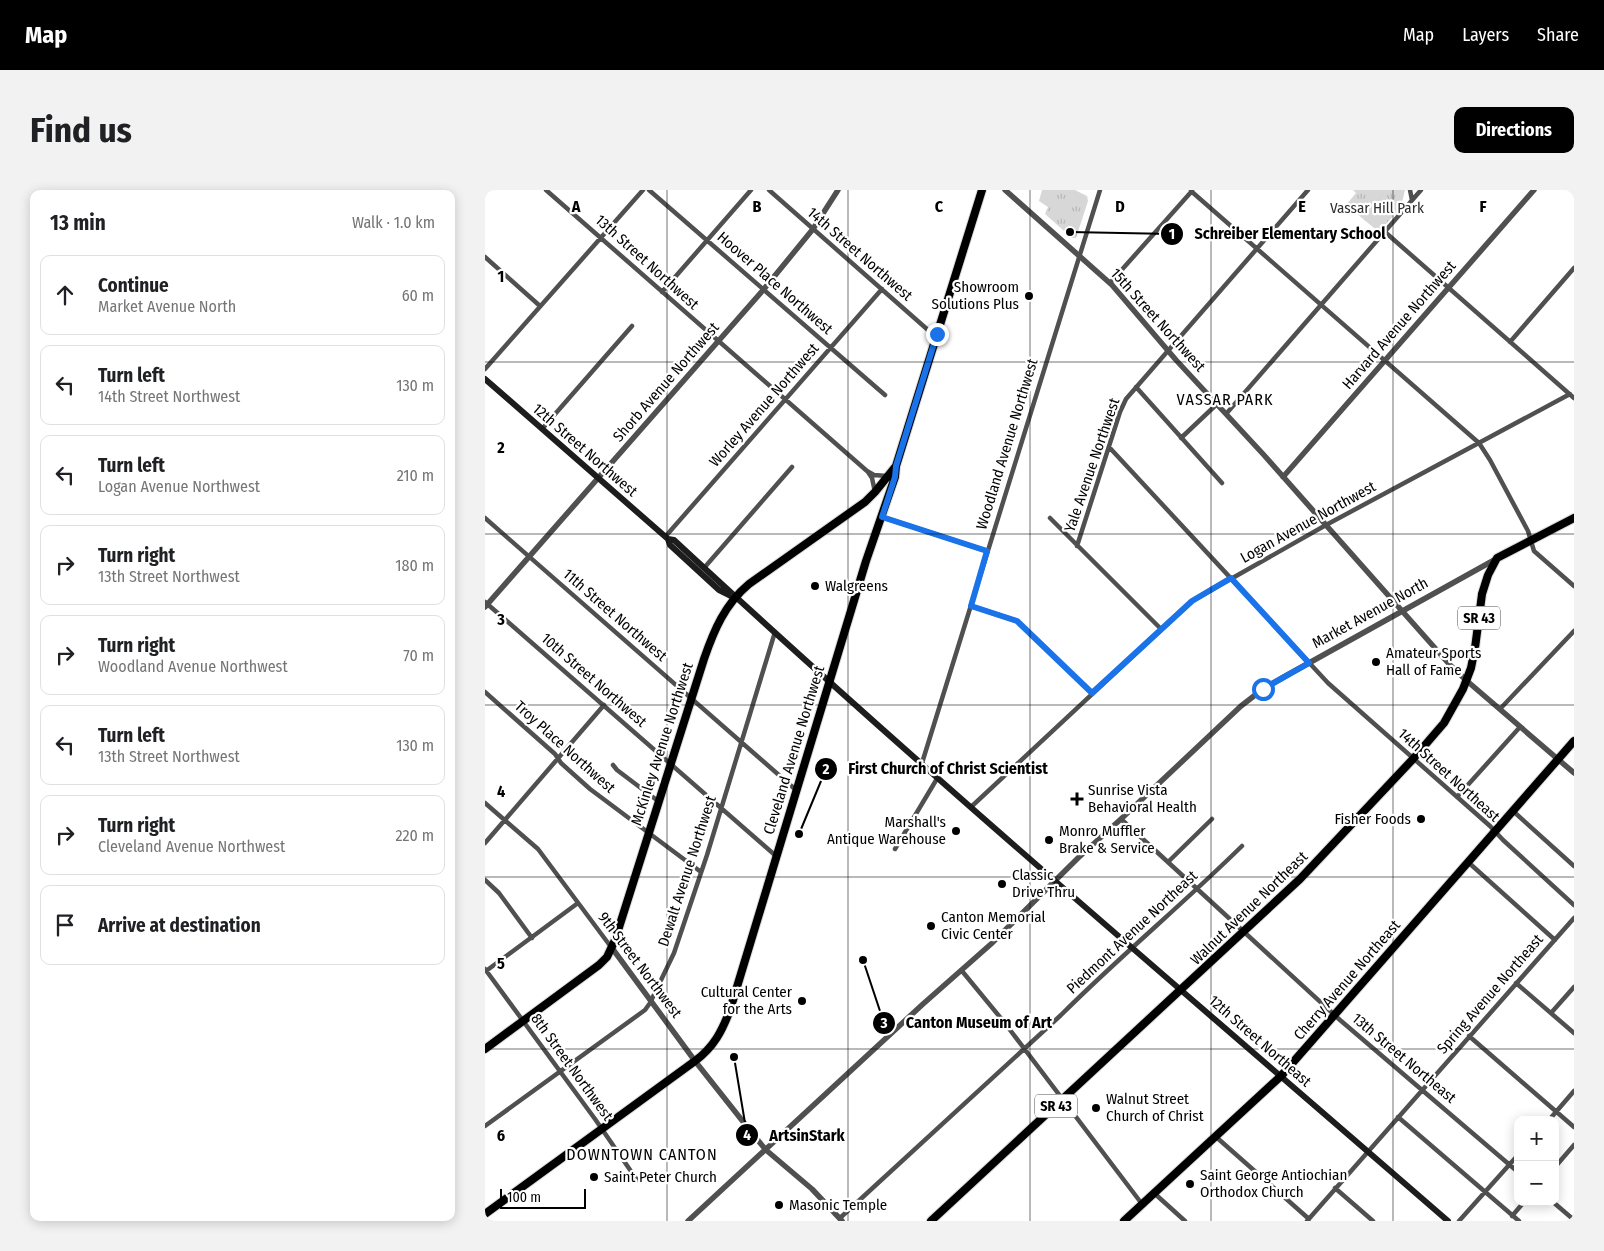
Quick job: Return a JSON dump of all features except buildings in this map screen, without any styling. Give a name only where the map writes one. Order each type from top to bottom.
[{"type":"main road","name":"Cleveland Avenue Northwest","points":[[485,1214],[695,1061],[713,1044],[724,1026],[895,477],[896,466],[982,190]]},
{"type":"main road","name":"12th Street Northwest","points":[[485,379],[667,538],[674,540],[735,597],[1055,881]]},
{"type":"main road","name":"McKinley Avenue Northwest","points":[[485,1048],[599,965],[605,960],[612,948],[713,633],[735,597],[749,584],[854,510],[875,492],[896,466]]},
{"type":"main road","name":"Market Avenue North","points":[[1497,558],[1574,518]]},
{"type":"main road","name":"12th Street Northwest","points":[[667,538],[670,545],[719,590],[735,597]]},
{"type":"main road","name":"Walnut Avenue Northeast","points":[[931,1221],[1245,931],[1324,854],[1444,723],[1467,680],[1477,640],[1482,594],[1497,558]]},
{"type":"main road","name":"Cherry Avenue Northeast","points":[[1124,1221],[1281,1076],[1574,741]]},
{"type":"main road","name":"12th Street Northeast","points":[[1055,881],[1448,1221]]},
{"type":"street","name":"13th Street Northwest","points":[[546,190],[867,471],[874,475],[887,476]]},
{"type":"street","points":[[485,369],[643,190]]},
{"type":"street","name":"Hoover Place Northwest","points":[[649,190],[885,395]]},
{"type":"street","points":[[662,292],[751,190]]},
{"type":"street","name":"14th Street Northwest","points":[[769,190],[928,330],[937,334]]},
{"type":"street","name":"Shorb Avenue Northwest","points":[[486,604],[764,289],[813,229],[838,190]]},
{"type":"street","name":"15th Street Northwest","points":[[1005,190],[1110,283],[1168,351],[1327,525],[1450,665],[1574,773]]},
{"type":"street","name":"Woodland Avenue Northwest","points":[[922,763],[1100,190]]},
{"type":"street","name":"Yale Avenue Northwest","points":[[1077,546],[1123,405],[1308,190]]},
{"type":"street","points":[[1410,190],[1413,200]]},
{"type":"street","points":[[1225,414],[1421,190]]},
{"type":"street","name":"Harvard Avenue Northwest","points":[[1283,477],[1534,190]]},
{"type":"street","points":[[1110,283],[1192,191],[1479,443],[1528,532],[1534,551],[1574,586]]},
{"type":"street","points":[[1385,232],[1572,396]]},
{"type":"street","points":[[485,257],[540,306]]},
{"type":"street","points":[[1510,342],[1574,268]]},
{"type":"street","name":"Worley Avenue Northwest","points":[[667,538],[882,289]]},
{"type":"street","points":[[542,429],[632,326]]},
{"type":"street","points":[[1136,388],[1222,483]]},
{"type":"street","name":"Logan Avenue Northwest","points":[[971,807],[1192,601],[1479,443],[1572,396]]},
{"type":"street","points":[[1181,438],[1217,404]]},
{"type":"street","points":[[1109,447],[1309,663]]},
{"type":"street","points":[[704,568],[791,467]]},
{"type":"street","name":"13th Street Northwest","points":[[867,471],[872,478],[875,492]]},
{"type":"street","points":[[882,517],[987,551]]},
{"type":"street","name":"11th Street Northwest","points":[[485,518],[796,790]]},
{"type":"street","points":[[1050,518],[1161,629]]},
{"type":"street","name":"Market Avenue North","points":[[688,1221],[991,944],[1248,699],[1497,558]]},
{"type":"street","name":"10th Street Northwest","points":[[486,604],[777,856]]},
{"type":"street","points":[[971,606],[1017,621],[1092,693]]},
{"type":"street","points":[[1500,709],[1574,631]]},
{"type":"street","name":"Dewalt Avenue Northwest","points":[[485,1126],[645,1010],[652,1000],[674,952],[701,872],[775,632]]},
{"type":"street","name":"14th Street Northeast","points":[[1309,663],[1328,683],[1457,797],[1574,905]]},
{"type":"street","name":"Troy Place Northwest","points":[[485,692],[590,788],[701,872]]},
{"type":"street","points":[[485,843],[604,705]]},
{"type":"street","points":[[1457,797],[1520,726]]},
{"type":"street","points":[[613,765],[659,801]]},
{"type":"street","points":[[895,849],[938,777]]},
{"type":"street","name":"9th Street Northwest","points":[[485,803],[538,849],[652,1000],[695,1061],[766,1150],[812,1188],[841,1219]]},
{"type":"street","points":[[1513,811],[1574,866]]},
{"type":"street","name":"13th Street Northeast","points":[[1121,819],[1335,1014],[1514,1168]]},
{"type":"street","points":[[1168,862],[1212,819]]},
{"type":"street","name":"Piedmont Avenue Northeast","points":[[841,1219],[1242,846]]},
{"type":"street","points":[[1468,862],[1555,940]]},
{"type":"street","points":[[485,880],[499,893],[532,938]]},
{"type":"street","points":[[486,970],[578,903]]},
{"type":"street","name":"Spring Avenue Northeast","points":[[1308,1220],[1574,918]]},
{"type":"street","name":"8th Street Northwest","points":[[486,970],[637,1180]]},
{"type":"street","points":[[961,971],[1024,1049],[1142,1204]]},
{"type":"street","points":[[1516,983],[1574,1034]]},
{"type":"street","points":[[1551,1013],[1574,987]]},
{"type":"street","points":[[1469,1036],[1574,1127]]},
{"type":"street","points":[[1552,1116],[1574,1090]]},
{"type":"street","points":[[1399,1117],[1519,1221]]},
{"type":"street","points":[[1215,1136],[1308,1220]]},
{"type":"street","points":[[1559,1162],[1574,1145]]},
{"type":"street","points":[[1459,1221],[1514,1159]]},
{"type":"street","points":[[1335,1188],[1373,1221]]},
{"type":"street","points":[[1154,1193],[1185,1221]]},
{"type":"street","points":[[1512,1216],[1521,1206]]},
{"type":"street","points":[[1558,1206],[1574,1220]]},
{"type":"green space","points":[[1042,190],[1075,190],[1087,196],[1088,201],[1076,238],[1072,238],[1045,214],[1048,207],[1039,201]]},
{"type":"green space","name":"Vassar Hill Park","points":[[1353,190],[1405,190],[1401,207],[1379,232],[1346,205],[1356,193]]},
{"type":"place","name":"Schreiber Elementary School","points":[[1070,232]]},
{"type":"place","name":"Showroom Solutions Plus","points":[[1029,296]]},
{"type":"place","name":"Walgreens","points":[[815,586]]},
{"type":"place","name":"Amateur Sports Hall of Fame","points":[[1376,662]]},
{"type":"place","name":"Sunrise Vista Behavioral Health","points":[[1077,799]]},
{"type":"place","name":"Fisher Foods","points":[[1421,819]]},
{"type":"place","name":"Marshall's Antique Warehouse","points":[[956,831]]},
{"type":"place","name":"First Church of Christ Scientist","points":[[799,834]]},
{"type":"place","name":"Monro Muffler Brake & Service","points":[[1049,840]]},
{"type":"place","name":"Classic Drive Thru","points":[[1002,884]]},
{"type":"place","name":"Canton Memorial Civic Center","points":[[931,926]]},
{"type":"place","name":"Canton Museum of Art","points":[[863,960]]},
{"type":"place","name":"Cultural Center for the Arts","points":[[802,1001]]},
{"type":"place","name":"ArtsinStark","points":[[734,1057]]},
{"type":"place","name":"Walnut Street Church of Christ","points":[[1096,1108]]},
{"type":"place","name":"Saint Peter Church","points":[[594,1177]]},
{"type":"place","name":"Saint George Antiochian Orthodox Church","points":[[1190,1184]]},
{"type":"place","name":"Masonic Temple","points":[[779,1205]]},
{"type":"district","name":"VASSAR PARK","points":[[1225,399]]},
{"type":"district","name":"DOWNTOWN CANTON","points":[[642,1154]]},
{"type":"route","points":[[937,334],[882,517],[987,551],[971,606],[1017,621],[1092,693],[1192,601],[1231,578],[1309,663],[1263,689]]}]
